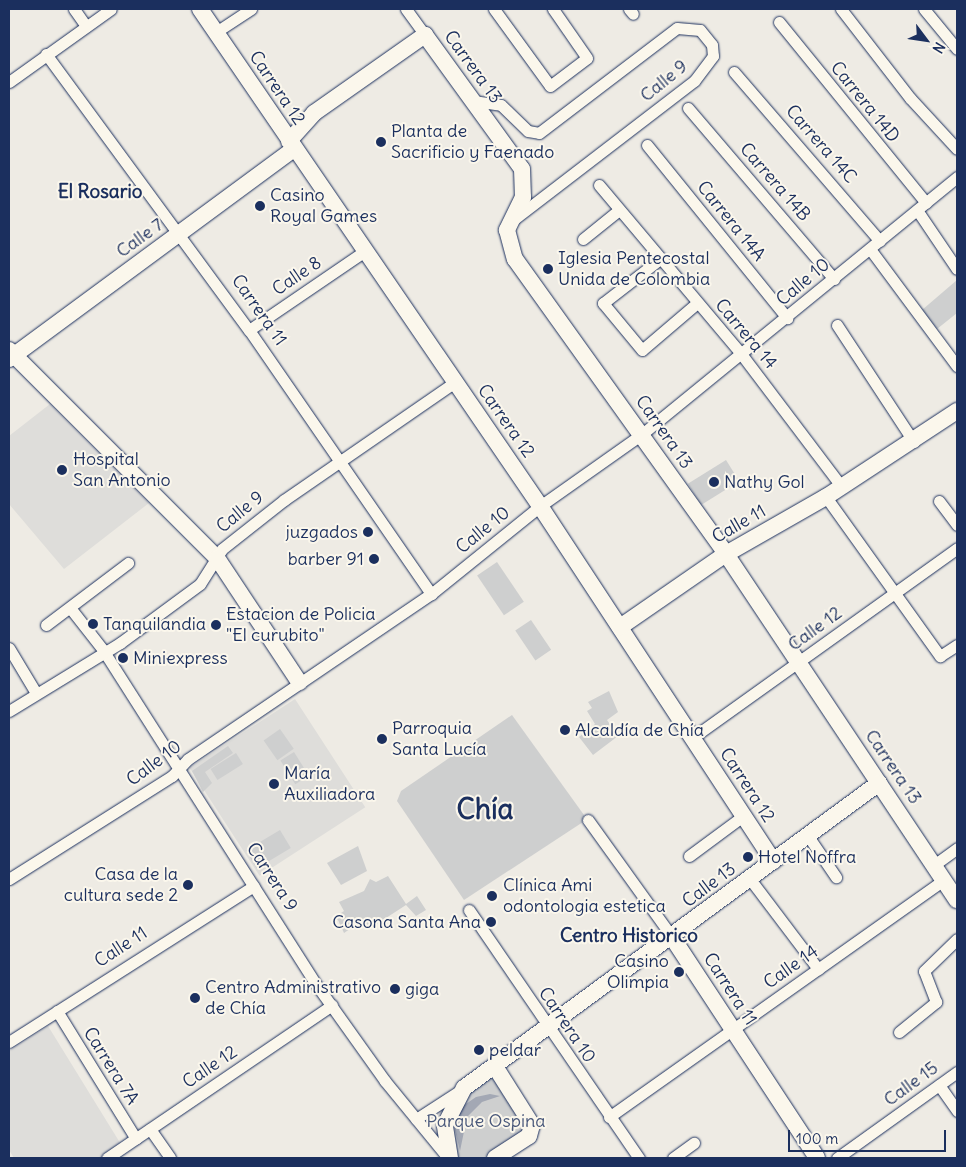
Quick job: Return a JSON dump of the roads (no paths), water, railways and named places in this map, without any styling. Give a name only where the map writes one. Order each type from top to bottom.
[{"type":"main road","name":"Carrera 12","points":[[200,9],[540,506],[773,862]]},
{"type":"main road","name":"Carrera 13","points":[[425,35],[524,176],[523,197],[508,223],[508,244],[515,259],[726,554],[957,900]]},
{"type":"main road","name":"Calle 7","points":[[11,355],[179,234],[292,145],[314,113],[425,35]]},
{"type":"main road","points":[[11,355],[217,558],[299,682]]},
{"type":"main road","name":"Calle 11","points":[[620,627],[726,554],[826,497],[956,415]]},
{"type":"main road","name":"Calle 13","points":[[464,1088],[496,1068],[879,783]]},
{"type":"main road","name":"Carrera 11","points":[[672,937],[817,1158]]},
{"type":"main road","points":[[495,1158],[514,1153],[532,1130],[530,1119],[496,1068]]},
{"type":"main road","points":[[449,1158],[445,1125],[464,1088]]},
{"type":"street","points":[[74,9],[86,26]]},
{"type":"street","points":[[9,82],[112,9]]},
{"type":"street","points":[[216,32],[251,9]]},
{"type":"street","name":"Carrera 13","points":[[406,9],[425,35]]},
{"type":"street","points":[[494,9],[550,86],[587,58],[553,9]]},
{"type":"street","points":[[841,9],[910,98],[957,149]]},
{"type":"street","points":[[924,9],[953,36],[957,49]]},
{"type":"street","name":"Carrera 14D","points":[[779,22],[926,203]]},
{"type":"street","name":"Calle 9","points":[[473,101],[501,105],[528,131],[539,133],[677,28],[700,30],[712,45],[713,56],[694,81],[508,223]]},
{"type":"street","name":"Carrera 11","points":[[46,54],[249,330],[337,461],[431,594]]},
{"type":"street","name":"Carrera 14C","points":[[734,72],[880,241]]},
{"type":"street","name":"Carrera 14B","points":[[688,108],[834,279]]},
{"type":"street","name":"Carrera 14A","points":[[647,145],[788,318]]},
{"type":"street","name":"Calle 10","points":[[9,879],[180,769],[299,682],[431,594],[540,506],[642,434],[742,355],[957,177]]},
{"type":"street","name":"Carrera 14","points":[[599,185],[742,355],[842,487]]},
{"type":"street","points":[[583,239],[619,210]]},
{"type":"street","points":[[917,210],[957,269]]},
{"type":"street","points":[[870,249],[957,366]]},
{"type":"street","name":"Calle 8","points":[[249,330],[365,251]]},
{"type":"street","points":[[660,259],[603,303],[642,350],[697,303]]},
{"type":"street","points":[[837,325],[914,442]]},
{"type":"street","name":"Calle 9","points":[[9,710],[103,650],[200,584],[217,558],[337,461],[455,382]]},
{"type":"street","points":[[826,497],[896,592],[940,656],[957,645]]},
{"type":"street","points":[[939,501],[957,525]]},
{"type":"street","name":"Calle 12","points":[[692,738],[957,548]]},
{"type":"street","points":[[46,625],[71,609],[128,563]]},
{"type":"street","name":"Carrera 9","points":[[71,609],[103,650],[332,1005],[416,1119],[449,1158]]},
{"type":"street","points":[[9,648],[36,693]]},
{"type":"street","points":[[689,856],[743,816]]},
{"type":"street","name":"Carrera 11","points":[[588,820],[672,937]]},
{"type":"street","points":[[808,836],[836,877]]},
{"type":"street","points":[[934,865],[957,848]]},
{"type":"street","points":[[750,879],[818,969]]},
{"type":"street","name":"Calle 14","points":[[609,1117],[944,880]]},
{"type":"street","name":"Calle 11","points":[[9,1042],[254,886]]},
{"type":"street","name":"Carrera 10","points":[[469,910],[547,1030],[639,1158]]},
{"type":"street","points":[[898,1032],[936,1002],[924,971],[957,939]]},
{"type":"street","name":"Calle 12","points":[[107,1158],[332,1005]]},
{"type":"street","name":"Carrera 7A","points":[[57,1011],[136,1139]]},
{"type":"street","name":"Calle 15","points":[[837,1158],[957,1072]]},
{"type":"street","points":[[939,1086],[957,1111]]},
{"type":"street","name":"Calle 13","points":[[416,1119],[464,1088]]},
{"type":"street","points":[[150,1129],[170,1158]]},
{"type":"street","points":[[673,1158],[694,1143]]},
{"type":"place","name":"Planta de Sacrificio y Faenado","points":[[381,142]]},
{"type":"place","name":"Casino Royal Games","points":[[260,206]]},
{"type":"place","name":"Iglesia Pentecostal Unida de Colombia","points":[[548,269]]},
{"type":"place","name":"Hospital San Antonio","points":[[62,470]]},
{"type":"place","name":"Nathy Gol","points":[[714,482]]},
{"type":"place","name":"juzgados","points":[[368,532]]},
{"type":"place","name":"barber 91","points":[[374,559]]},
{"type":"place","name":"Tanquilandia","points":[[93,624]]},
{"type":"place","name":"Estacion de Policia \"El curubito\"","points":[[216,625]]},
{"type":"place","name":"Miniexpress","points":[[123,658]]},
{"type":"place","name":"Alcaldía de Chía","points":[[565,730]]},
{"type":"place","name":"Parroquia Santa Lucía","points":[[382,739]]},
{"type":"place","name":"María Auxiliadora","points":[[274,784]]},
{"type":"place","name":"Hotel Noffra","points":[[748,857]]},
{"type":"place","name":"Casa de la cultura sede 2","points":[[188,885]]},
{"type":"place","name":"Clínica Ami odontologia estetica","points":[[492,896]]},
{"type":"place","name":"Casona Santa Ana","points":[[491,922]]},
{"type":"place","name":"Casino Olimpia","points":[[679,972]]},
{"type":"place","name":"giga","points":[[395,989]]},
{"type":"place","name":"Centro Administrativo de Chía","points":[[195,998]]},
{"type":"place","name":"peldar","points":[[479,1050]]},
{"type":"district","name":"El Rosario","points":[[100,192]]},
{"type":"district","name":"Chía","points":[[485,809]]},
{"type":"district","name":"Centro Historico","points":[[629,936]]},
{"type":"park label","name":"Parque Ospina","points":[[486,1121]]}]
